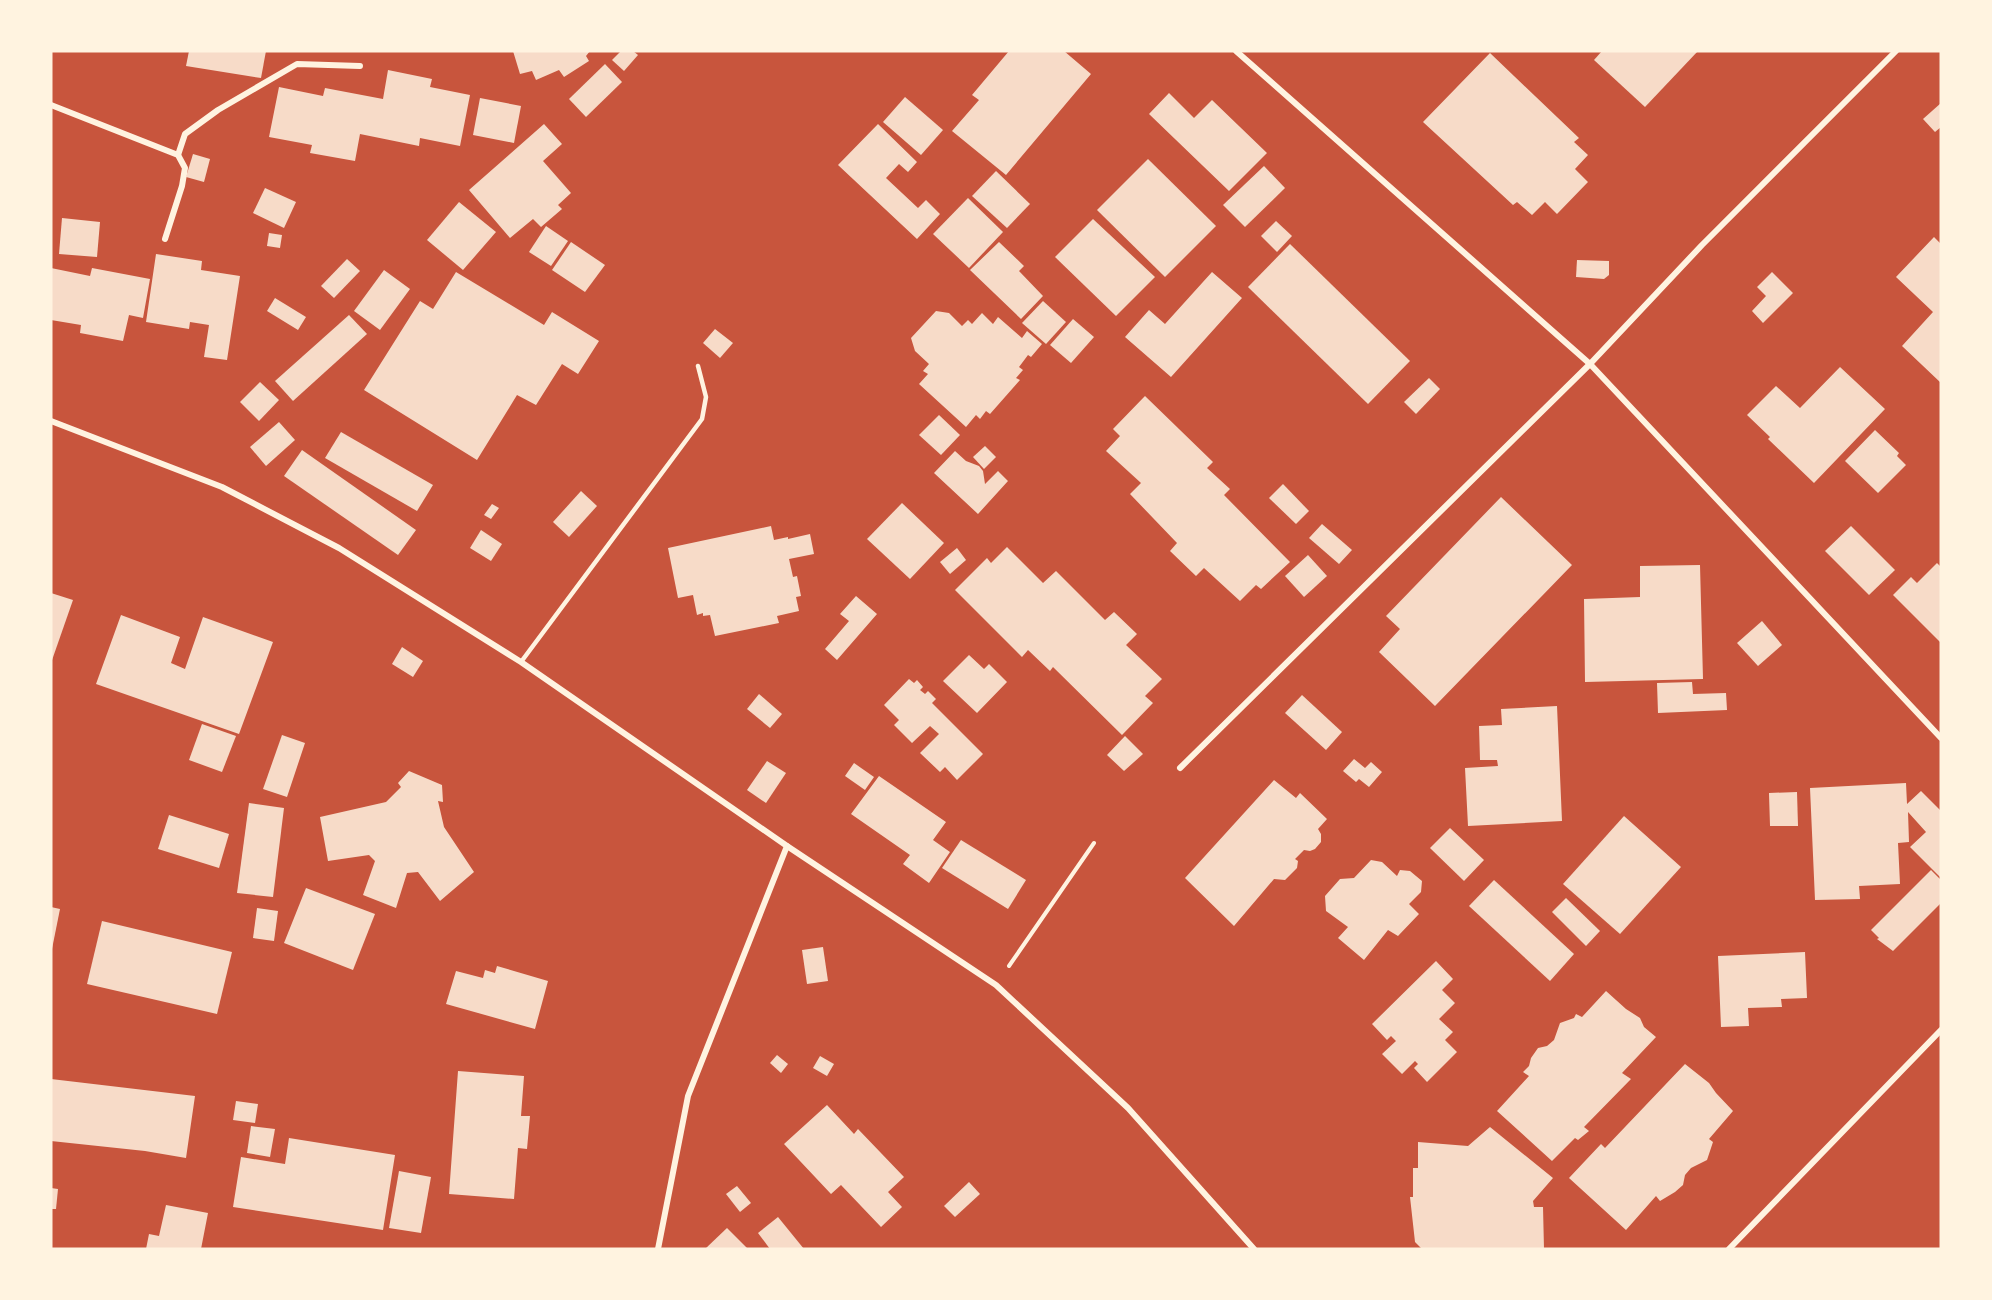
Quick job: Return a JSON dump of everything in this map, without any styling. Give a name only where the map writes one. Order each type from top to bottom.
[{"type":"street","points":[[1236,51],[1590,364],[1941,738]]},
{"type":"street","points":[[1180,768],[1590,364],[1702,245],[1896,51]]},
{"type":"street","points":[[178,155],[185,134],[218,110],[297,64],[360,66]]},
{"type":"street","points":[[51,105],[178,155],[185,168],[182,186],[165,239]]},
{"type":"street","points":[[51,422],[222,487],[339,548],[522,662],[787,846],[996,985],[1128,1108],[1254,1249]]},
{"type":"street","points":[[658,1249],[688,1096],[787,846]]},
{"type":"street","points":[[1729,1249],[1941,1030]]},
{"type":"lane","points":[[522,662],[702,419],[706,397],[698,366]]},
{"type":"path","points":[[996,985],[1094,843]]},
{"type":"building","points":[[189,51],[266,51],[261,78],[186,66]]},
{"type":"building","points":[[513,51],[590,51],[586,56],[589,61],[564,77],[559,70],[536,80],[532,71],[520,74]]},
{"type":"building","points":[[621,51],[633,51],[638,55],[624,71],[612,60]]},
{"type":"building","points":[[1009,51],[1064,51],[1091,74],[1006,175],[952,131],[979,100],[972,95]]},
{"type":"building","points":[[1602,51],[1698,51],[1645,107],[1594,60]]},
{"type":"building","points":[[1490,53],[1579,138],[1574,142],[1588,155],[1575,169],[1588,182],[1557,214],[1545,202],[1532,215],[1517,202],[1513,205],[1423,122]]},
{"type":"building","points":[[605,64],[622,82],[586,117],[569,99]]},
{"type":"building","points":[[388,70],[432,79],[430,87],[470,95],[460,146],[420,138],[419,146],[360,134],[355,161],[310,153],[312,145],[269,137],[279,87],[323,96],[325,88],[383,99]]},
{"type":"building","points":[[1169,93],[1194,118],[1212,100],[1267,153],[1229,191],[1149,114]]},
{"type":"building","points":[[905,97],[943,130],[921,155],[883,122]]},
{"type":"building","points":[[480,98],[521,106],[514,143],[473,135]]},
{"type":"building","points":[[1941,103],[1941,127],[1935,132],[1923,119]]},
{"type":"building","points":[[544,124],[562,144],[543,161],[571,193],[558,205],[562,209],[541,227],[533,219],[510,238],[469,190]]},
{"type":"building","points":[[878,124],[917,162],[908,172],[899,164],[886,178],[918,208],[926,200],[940,214],[917,239],[838,165]]},
{"type":"building","points":[[193,154],[210,159],[204,182],[186,177]]},
{"type":"building","points":[[1148,159],[1216,226],[1165,277],[1097,210]]},
{"type":"building","points":[[1264,166],[1285,188],[1245,227],[1223,205]]},
{"type":"building","points":[[996,171],[1030,204],[1007,228],[972,196]]},
{"type":"building","points":[[265,188],[296,202],[284,228],[253,213]]},
{"type":"building","points":[[968,198],[1003,232],[969,268],[933,234]]},
{"type":"building","points":[[459,202],[496,232],[463,270],[427,240]]},
{"type":"building","points":[[62,218],[100,222],[97,257],[59,254]]},
{"type":"building","points":[[1093,219],[1155,277],[1116,316],[1055,257]]},
{"type":"building","points":[[1276,221],[1292,236],[1277,252],[1261,236]]},
{"type":"building","points":[[546,226],[568,241],[551,266],[529,252]]},
{"type":"building","points":[[269,233],[282,235],[280,248],[267,246]]},
{"type":"building","points":[[1934,237],[1941,244],[1941,383],[1902,346],[1933,312],[1896,277]]},
{"type":"building","points":[[571,242],[605,265],[585,292],[552,270]]},
{"type":"building","points":[[999,242],[1024,266],[1019,271],[1043,296],[1021,319],[970,270]]},
{"type":"building","points":[[1290,244],[1410,361],[1368,404],[1248,287]]},
{"type":"building","points":[[156,254],[202,261],[201,270],[240,276],[227,360],[204,357],[209,325],[190,322],[189,329],[146,322]]},
{"type":"building","points":[[347,259],[360,271],[334,298],[321,286]]},
{"type":"building","points":[[1577,260],[1609,261],[1609,275],[1604,279],[1576,277]]},
{"type":"building","points":[[51,268],[90,276],[92,268],[150,279],[143,318],[129,315],[123,341],[80,333],[81,325],[51,320]]},
{"type":"building","points":[[384,270],[410,289],[380,330],[354,311]]},
{"type":"building","points":[[456,272],[544,325],[552,312],[599,341],[578,374],[562,364],[536,405],[517,395],[477,460],[364,390],[420,301],[433,309]]},
{"type":"building","points":[[1212,272],[1242,298],[1171,377],[1125,337],[1149,310],[1165,324]]},
{"type":"building","points":[[1772,272],[1793,293],[1763,323],[1752,311],[1766,296],[1757,287]]},
{"type":"building","points":[[275,298],[306,317],[298,330],[267,311]]},
{"type":"building","points":[[1043,301],[1066,322],[1046,344],[1022,323]]},
{"type":"building","points":[[936,311],[949,313],[962,326],[968,320],[972,324],[982,313],[993,324],[998,317],[1022,338],[1027,331],[1042,344],[1031,357],[1028,355],[1019,367],[1023,370],[1016,378],[1020,380],[990,414],[986,411],[980,419],[976,415],[966,427],[919,384],[928,374],[923,371],[929,364],[915,351],[911,338]]},
{"type":"building","points":[[349,315],[367,334],[293,401],[275,381]]},
{"type":"building","points":[[1073,319],[1094,337],[1071,363],[1050,345]]},
{"type":"building","points":[[715,329],[733,343],[720,358],[703,343]]},
{"type":"building","points":[[1840,367],[1885,409],[1814,483],[1768,439],[1770,437],[1747,415],[1776,386],[1800,408]]},
{"type":"building","points":[[1429,378],[1440,389],[1416,414],[1404,402]]},
{"type":"building","points":[[260,382],[279,400],[259,421],[240,402]]},
{"type":"building","points":[[1145,396],[1213,462],[1207,468],[1230,489],[1224,495],[1290,562],[1261,589],[1256,585],[1240,601],[1204,568],[1196,576],[1170,551],[1177,543],[1130,494],[1141,483],[1106,451],[1120,436],[1113,429]]},
{"type":"building","points":[[939,415],[960,435],[941,455],[919,435]]},
{"type":"building","points":[[279,422],[295,440],[266,466],[250,447]]},
{"type":"building","points":[[1875,430],[1899,453],[1897,456],[1906,465],[1878,493],[1845,461]]},
{"type":"building","points":[[341,432],[433,485],[417,511],[325,458]]},
{"type":"building","points":[[985,446],[996,457],[984,469],[973,457]]},
{"type":"building","points":[[302,450],[416,530],[398,555],[284,476]]},
{"type":"building","points":[[955,451],[966,461],[979,466],[983,471],[985,484],[998,471],[1008,481],[978,514],[934,473]]},
{"type":"building","points":[[1283,484],[1309,511],[1296,524],[1269,498]]},
{"type":"building","points":[[581,491],[597,506],[569,537],[553,522]]},
{"type":"building","points":[[1501,497],[1572,565],[1435,706],[1379,652],[1400,629],[1386,616]]},
{"type":"building","points":[[902,503],[944,543],[910,579],[867,539]]},
{"type":"building","points":[[492,504],[499,508],[491,519],[484,515]]},
{"type":"building","points":[[1322,524],[1352,550],[1339,564],[1309,538]]},
{"type":"building","points":[[771,526],[774,540],[810,534],[814,554],[789,559],[793,577],[797,576],[801,596],[796,597],[799,611],[777,616],[779,623],[715,636],[710,615],[703,616],[703,613],[697,615],[693,595],[678,598],[668,548]]},
{"type":"building","points":[[1851,526],[1895,570],[1869,595],[1825,551]]},
{"type":"building","points":[[481,530],[502,544],[491,561],[470,548]]},
{"type":"building","points":[[1007,547],[1043,583],[1056,571],[1105,620],[1114,612],[1137,634],[1126,645],[1162,679],[1145,696],[1153,703],[1122,735],[1053,667],[1050,671],[1028,650],[1022,657],[955,590],[987,558],[991,563]]},
{"type":"building","points":[[957,548],[966,560],[950,574],[940,562]]},
{"type":"building","points":[[1308,555],[1327,576],[1304,597],[1285,576]]},
{"type":"building","points":[[1937,563],[1941,567],[1941,643],[1893,595],[1911,577],[1917,583]]},
{"type":"building","points":[[1700,565],[1703,679],[1585,682],[1584,599],[1640,597],[1640,566]]},
{"type":"building","points":[[51,593],[73,600],[51,663]]},
{"type":"building","points":[[856,596],[877,614],[837,660],[825,649],[849,621],[840,614]]},
{"type":"building","points":[[121,615],[180,637],[171,663],[185,669],[203,617],[273,642],[239,734],[96,684]]},
{"type":"building","points":[[1762,621],[1782,645],[1758,666],[1737,643]]},
{"type":"building","points":[[402,647],[423,661],[413,677],[392,664]]},
{"type":"building","points":[[969,655],[984,669],[989,664],[1007,682],[977,713],[943,681]]},
{"type":"building","points":[[909,679],[914,683],[917,680],[923,687],[920,690],[925,694],[928,691],[936,699],[932,703],[983,754],[957,780],[945,767],[940,772],[920,753],[939,734],[930,726],[912,743],[894,725],[899,720],[884,705]]},
{"type":"building","points":[[1692,682],[1693,694],[1726,693],[1727,710],[1658,713],[1657,683]]},
{"type":"building","points":[[759,694],[782,714],[770,728],[747,709]]},
{"type":"building","points":[[1302,695],[1342,732],[1326,750],[1285,713]]},
{"type":"building","points":[[1557,706],[1562,821],[1468,826],[1465,768],[1498,766],[1497,760],[1480,760],[1479,726],[1502,725],[1501,709]]},
{"type":"building","points":[[202,724],[236,736],[222,772],[189,760]]},
{"type":"building","points":[[282,735],[305,743],[287,797],[263,789]]},
{"type":"building","points":[[1125,736],[1143,754],[1124,771],[1107,755]]},
{"type":"building","points":[[1354,759],[1365,768],[1371,762],[1382,772],[1369,787],[1359,779],[1356,782],[1343,771]]},
{"type":"building","points":[[767,761],[786,773],[766,803],[747,790]]},
{"type":"building","points":[[854,763],[874,777],[865,790],[845,776]]},
{"type":"building","points":[[409,771],[442,785],[443,802],[438,801],[444,827],[474,872],[440,901],[418,872],[407,873],[396,908],[363,895],[375,861],[369,855],[328,861],[320,817],[386,802],[401,787],[398,783]]},
{"type":"building","points":[[879,776],[946,822],[933,840],[950,852],[929,883],[903,864],[910,855],[851,814]]},
{"type":"building","points":[[1274,780],[1296,798],[1300,793],[1327,819],[1318,829],[1321,842],[1315,849],[1304,850],[1295,859],[1298,861],[1297,868],[1285,880],[1274,879],[1234,926],[1185,878]]},
{"type":"building","points":[[1906,783],[1907,804],[1921,791],[1941,811],[1941,878],[1910,847],[1926,832],[1908,812],[1909,842],[1898,843],[1900,884],[1859,886],[1860,899],[1815,900],[1810,788]]},
{"type":"building","points":[[1797,792],[1798,826],[1770,826],[1769,793]]},
{"type":"building","points":[[249,803],[284,808],[273,897],[237,893]]},
{"type":"building","points":[[169,815],[229,834],[219,868],[158,849]]},
{"type":"building","points":[[1624,816],[1681,867],[1620,934],[1563,884]]},
{"type":"building","points":[[1450,828],[1484,860],[1464,881],[1430,848]]},
{"type":"building","points":[[961,840],[1026,880],[1008,909],[942,868]]},
{"type":"building","points":[[1371,860],[1382,862],[1397,876],[1400,870],[1410,871],[1422,881],[1421,892],[1409,904],[1419,914],[1398,936],[1388,930],[1364,960],[1338,938],[1348,927],[1326,911],[1325,896],[1340,879],[1354,878]]},
{"type":"building","points":[[1931,870],[1941,880],[1941,903],[1893,951],[1877,939],[1879,938],[1871,930]]},
{"type":"building","points":[[1494,880],[1574,954],[1550,981],[1469,906]]},
{"type":"building","points":[[306,888],[375,914],[353,970],[284,943]]},
{"type":"building","points":[[1566,898],[1600,931],[1586,946],[1552,912]]},
{"type":"building","points":[[51,907],[60,909],[52,949],[51,949]]},
{"type":"building","points":[[257,908],[278,911],[274,941],[253,938]]},
{"type":"building","points":[[102,921],[232,952],[217,1014],[87,984]]},
{"type":"building","points":[[823,947],[828,981],[807,984],[802,950]]},
{"type":"building","points":[[1805,952],[1807,998],[1781,999],[1782,1007],[1748,1008],[1749,1026],[1721,1027],[1718,956]]},
{"type":"building","points":[[1436,961],[1453,979],[1442,990],[1455,1003],[1439,1019],[1453,1032],[1445,1040],[1457,1052],[1427,1082],[1414,1068],[1418,1064],[1415,1061],[1402,1074],[1382,1054],[1396,1041],[1391,1036],[1387,1040],[1372,1024]]},
{"type":"building","points":[[497,966],[548,981],[535,1029],[446,1004],[456,971],[483,978],[485,970],[495,973]]},
{"type":"building","points":[[1606,991],[1640,1018],[1644,1027],[1656,1037],[1622,1073],[1631,1079],[1584,1127],[1589,1131],[1578,1140],[1575,1138],[1552,1161],[1497,1111],[1529,1076],[1523,1072],[1529,1066],[1531,1058],[1538,1048],[1547,1046],[1554,1040],[1560,1023],[1574,1018],[1576,1014],[1582,1017]]},
{"type":"building","points":[[777,1055],[788,1064],[781,1073],[770,1063]]},
{"type":"building","points":[[820,1056],[834,1064],[827,1076],[813,1068]]},
{"type":"building","points":[[1685,1064],[1709,1083],[1733,1111],[1709,1139],[1713,1142],[1707,1160],[1691,1168],[1685,1175],[1683,1185],[1675,1192],[1660,1201],[1656,1196],[1626,1230],[1569,1178],[1601,1144],[1605,1148]]},
{"type":"building","points":[[458,1071],[524,1076],[521,1116],[530,1116],[527,1149],[518,1148],[514,1199],[449,1194]]},
{"type":"building","points":[[51,1079],[195,1096],[186,1158],[145,1151],[51,1141]]},
{"type":"building","points":[[236,1101],[258,1104],[255,1123],[233,1120]]},
{"type":"building","points":[[827,1105],[854,1134],[858,1129],[904,1177],[888,1192],[902,1207],[881,1227],[841,1185],[831,1194],[784,1144]]},
{"type":"building","points":[[251,1126],[275,1129],[270,1157],[247,1153]]},
{"type":"building","points":[[1490,1127],[1553,1178],[1533,1201],[1534,1207],[1543,1207],[1544,1249],[1422,1249],[1415,1242],[1410,1197],[1413,1197],[1413,1168],[1418,1168],[1418,1142],[1468,1146]]},
{"type":"building","points":[[289,1138],[395,1155],[383,1230],[233,1207],[241,1157],[285,1164]]},
{"type":"building","points":[[399,1171],[431,1177],[421,1233],[389,1228]]},
{"type":"building","points":[[969,1182],[980,1194],[955,1217],[944,1206]]},
{"type":"building","points":[[737,1186],[751,1203],[740,1212],[726,1194]]},
{"type":"building","points":[[51,1188],[58,1189],[56,1209],[51,1209]]},
{"type":"building","points":[[166,1205],[208,1213],[201,1249],[146,1249],[149,1234],[159,1236]]},
{"type":"building","points":[[778,1217],[804,1249],[770,1249],[758,1233]]},
{"type":"building","points":[[727,1228],[748,1249],[705,1249]]}]
